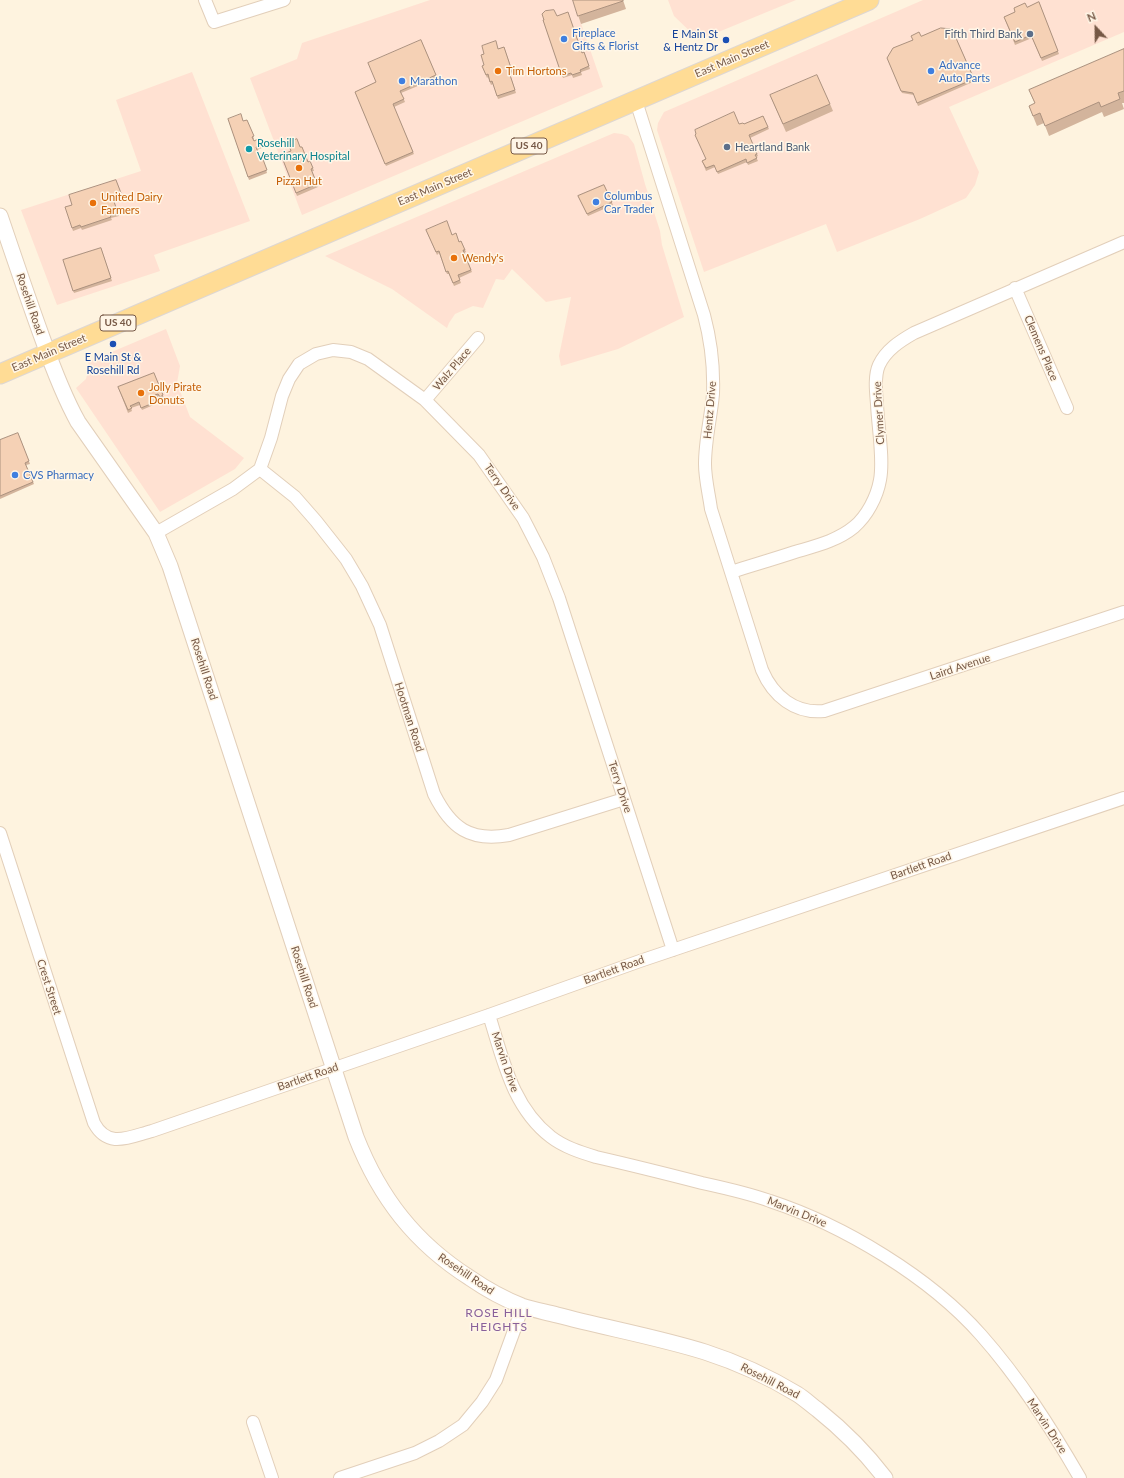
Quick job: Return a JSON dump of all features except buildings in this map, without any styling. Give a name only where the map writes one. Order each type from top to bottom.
[{"type":"main road","name":"East Main Street","points":[[0,374],[870,0]]},
{"type":"street","points":[[205,0],[214,22],[284,0]]},
{"type":"street","name":"Hentz Drive","points":[[636,100],[710,339],[713,365],[713,393],[705,463],[706,483],[711,509],[767,681],[775,692],[784,700],[796,707]]},
{"type":"street","name":"Rosehill Road","points":[[0,216],[28,301],[60,386],[78,422],[156,533],[177,586],[356,1137],[364,1158],[377,1184],[400,1216],[434,1252],[455,1269],[497,1295],[523,1306],[704,1352],[733,1362],[799,1395],[828,1418],[856,1444],[873,1462],[885,1478]]},
{"type":"street","name":"Clymer Drive","points":[[731,572],[822,544],[854,527],[866,513],[875,497],[880,480],[881,461],[876,391],[878,367],[894,346],[914,333],[1124,242]]},
{"type":"street","name":"Clemens Place","points":[[1015,288],[1067,408]]},
{"type":"street","name":"Walz Place","points":[[425,400],[478,338]]},
{"type":"street","name":"Terry Drive","points":[[260,469],[271,438],[282,396],[289,379],[299,364],[316,354],[333,350],[351,352],[368,359],[425,400],[479,455],[523,518],[543,557],[559,598],[673,950]]},
{"type":"street","points":[[156,533],[233,490],[260,469]]},
{"type":"street","name":"Hootman Road","points":[[260,469],[295,497],[346,559],[362,586],[380,624],[434,794],[450,821],[463,830],[478,836],[494,838],[509,835],[624,799]]},
{"type":"street","name":"Laird Avenue","points":[[796,707],[816,712],[836,709],[1124,612]]},
{"type":"street","name":"Bartlett Road","points":[[105,1137],[114,1140],[124,1139],[152,1131],[673,950],[1124,798]]},
{"type":"street","name":"Crest Street","points":[[0,833],[94,1123],[98,1131],[105,1137]]},
{"type":"street","name":"Marvin Drive","points":[[489,1015],[511,1083],[518,1098],[526,1112],[552,1137],[578,1151],[596,1157],[770,1200],[801,1212],[850,1235],[920,1280],[948,1302],[981,1335],[1045,1419],[1080,1478]]},
{"type":"street","points":[[340,1478],[415,1453],[439,1441],[463,1425],[482,1402],[496,1380],[523,1306]]},
{"type":"street","points":[[253,1422],[272,1478]]},
{"type":"shaded area","points":[[430,0],[573,0],[603,87],[302,215],[250,78],[297,59],[302,43]]},
{"type":"shaded area","points":[[668,0],[796,0],[699,40],[674,16]]},
{"type":"shaded area","points":[[923,0],[1124,0],[1124,32],[949,107],[979,172],[975,185],[966,198],[920,219],[837,252],[826,224],[704,272],[657,130],[658,123],[664,112]]},
{"type":"shaded area","points":[[192,72],[250,221],[154,255],[160,271],[57,305],[21,210],[141,171],[116,100]]},
{"type":"shaded area","points":[[614,133],[628,136],[634,144],[684,317],[618,349],[561,366],[559,356],[571,297],[546,302],[512,269],[504,280],[496,279],[483,308],[473,306],[455,314],[447,328],[392,289],[325,256]]},
{"type":"shaded area","points":[[166,329],[180,366],[177,383],[190,417],[244,458],[235,469],[160,512],[76,388],[86,379],[89,367],[88,362]]},
{"type":"place","name":"Fifth Third Bank","points":[[1030,34]]},
{"type":"place","name":"Fireplace Gifts & Florist","points":[[564,39]]},
{"type":"place","name":"E Main St & Hentz Dr","points":[[726,40]]},
{"type":"place","name":"Tim Hortons","points":[[498,71]]},
{"type":"place","name":"Advance Auto Parts","points":[[931,71]]},
{"type":"place","name":"Marathon","points":[[402,81]]},
{"type":"place","name":"Heartland Bank","points":[[727,147]]},
{"type":"place","name":"Rosehill Veterinary Hospital","points":[[249,149]]},
{"type":"place","name":"Pizza Hut","points":[[299,168]]},
{"type":"place","name":"Columbus Car Trader","points":[[596,202]]},
{"type":"place","name":"United Dairy Farmers","points":[[93,203]]},
{"type":"place","name":"Wendy's","points":[[454,258]]},
{"type":"place","name":"E Main St & Rosehill Rd","points":[[113,344]]},
{"type":"place","name":"Jolly Pirate Donuts","points":[[141,393]]},
{"type":"place","name":"CVS Pharmacy","points":[[15,475]]},
{"type":"district","name":"ROSE HILL HEIGHTS","points":[[499,1320]]}]
